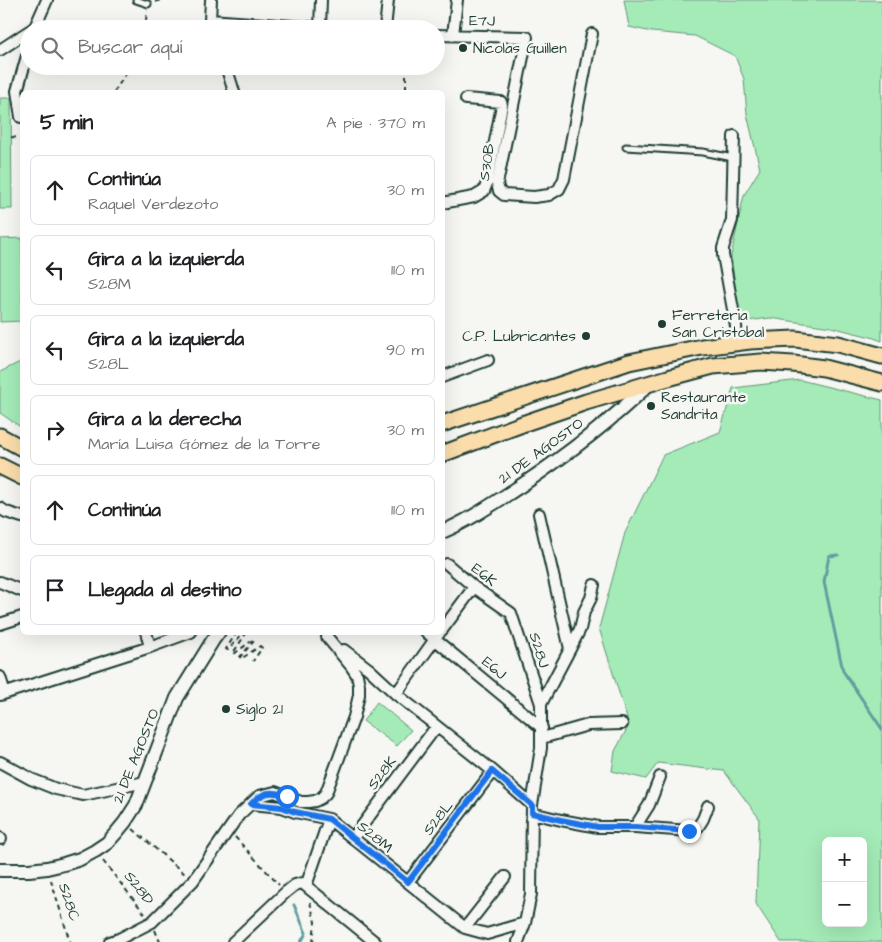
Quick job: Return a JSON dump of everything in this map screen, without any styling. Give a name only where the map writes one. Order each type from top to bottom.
[{"type":"main road","points":[[445,423],[629,362],[702,347],[737,342],[795,339],[838,344],[882,356]]},
{"type":"main road","points":[[445,453],[586,402],[713,366],[761,362],[793,364],[824,368],[882,383]]},
{"type":"main road","points":[[0,436],[20,447]]},
{"type":"main road","points":[[0,466],[20,476]]},
{"type":"street","points":[[37,0],[47,0],[37,20]]},
{"type":"street","points":[[211,0],[212,20]]},
{"type":"street","points":[[320,20],[321,0]]},
{"type":"street","points":[[386,20],[388,0]]},
{"type":"street","points":[[453,35],[457,0]]},
{"type":"street","name":"S30B","points":[[527,37],[497,184],[499,191],[504,195],[534,197],[549,195],[559,189],[564,178],[592,34]]},
{"type":"street","name":"E7J","points":[[445,35],[527,37]]},
{"type":"street","points":[[0,50],[20,37]]},
{"type":"street","points":[[20,110],[17,91],[22,75]]},
{"type":"street","points":[[229,75],[233,90]]},
{"type":"street","points":[[445,202],[474,197],[484,191],[487,183],[502,106],[501,102],[466,99]]},
{"type":"street","points":[[734,136],[732,220],[723,248],[723,255],[737,342]]},
{"type":"street","points":[[445,376],[488,360]]},
{"type":"street","name":"21 DE AGOSTO","points":[[445,531],[492,505],[579,445],[624,408],[649,384]]},
{"type":"street","points":[[2,512],[20,516]]},
{"type":"street","points":[[539,514],[570,649]]},
{"type":"street","name":"E6K","points":[[447,564],[474,587],[504,608]]},
{"type":"street","points":[[0,582],[20,590]]},
{"type":"street","points":[[540,704],[580,629],[594,585]]},
{"type":"street","points":[[445,626],[474,587]]},
{"type":"street","name":"S28J","points":[[504,608],[511,613],[540,704],[542,728],[532,809],[531,894],[525,924],[518,942]]},
{"type":"street","points":[[0,624],[20,618]]},
{"type":"street","points":[[147,635],[150,647]]},
{"type":"street","points":[[0,677],[3,694],[183,635]]},
{"type":"street","name":"21 DE AGOSTO","points":[[0,870],[29,870],[64,864],[95,851],[107,843],[126,822],[136,805],[177,698],[217,635]]},
{"type":"street","points":[[324,635],[369,669],[396,694],[492,771],[532,809],[561,820],[598,827],[635,827],[689,831],[698,827],[708,806]]},
{"type":"street","points":[[110,942],[120,939],[152,922],[193,881],[239,815],[259,796],[275,792],[301,802],[308,802],[321,798],[326,793],[354,717],[359,695],[359,685],[357,675],[351,666],[324,635]]},
{"type":"street","points":[[396,694],[438,635]]},
{"type":"street","name":"E6J","points":[[440,635],[542,728]]},
{"type":"street","points":[[542,738],[588,725],[622,724]]},
{"type":"street","name":"S28K","points":[[353,838],[436,727]]},
{"type":"street","points":[[0,762],[31,779],[56,789],[83,795],[145,782]]},
{"type":"street","name":"S28L","points":[[408,882],[492,771]]},
{"type":"street","points":[[635,827],[649,805],[660,777]]},
{"type":"street","name":"S28M","points":[[251,804],[282,807],[295,812],[329,819],[465,928],[487,934],[525,924]]},
{"type":"street","points":[[306,886],[329,819]]},
{"type":"street","points":[[465,928],[505,878]]},
{"type":"street","points":[[233,942],[298,883],[306,886],[375,942]]},
{"type":"lane","points":[[136,0],[148,4]]},
{"type":"lane","points":[[626,147],[703,152],[733,158]]},
{"type":"path","points":[[115,90],[125,75]]},
{"type":"path","points":[[406,75],[406,90]]},
{"type":"path","points":[[11,137],[20,138]]},
{"type":"path","points":[[235,635],[226,649],[228,650],[242,635]]},
{"type":"path","points":[[243,635],[233,653],[254,639],[256,640],[240,657],[241,659],[260,646],[262,648],[253,662]]},
{"type":"path","points":[[126,822],[193,881]]},
{"type":"path","points":[[228,830],[286,892]]},
{"type":"path","name":"S28D","points":[[95,851],[152,922],[160,942]]},
{"type":"path","name":"S28C","points":[[47,868],[70,942]]},
{"type":"path","points":[[306,886],[315,922],[313,942]]},
{"type":"green space","points":[[624,0],[882,0],[882,341],[831,327],[770,318],[740,322],[731,256],[744,195],[760,169],[747,114],[744,79],[735,56],[695,36],[652,32],[629,27]]},
{"type":"green space","points":[[0,98],[11,98],[12,209],[0,209]]},
{"type":"green space","points":[[20,238],[20,321],[0,322],[0,239]]},
{"type":"green space","points":[[20,362],[20,427],[0,413],[0,372]]},
{"type":"green space","points":[[800,380],[882,400],[882,942],[781,942],[756,904],[759,818],[724,771],[658,763],[646,779],[612,771],[615,751],[629,725],[599,628],[625,533],[663,455],[720,432],[733,388]]},
{"type":"green space","points":[[377,702],[411,730],[397,746],[363,721]]},
{"type":"waterway","points":[[838,555],[829,556],[824,582],[843,671],[882,729]]},
{"type":"waterway","points":[[294,905],[306,933],[301,942]]},
{"type":"place","name":"Nicolas Guillen","points":[[463,48]]},
{"type":"place","name":"Ferreteria San Cristobal","points":[[662,324]]},
{"type":"place","name":"C.P. Lubricantes","points":[[586,336]]},
{"type":"place","name":"Restaurante Sandrita","points":[[651,406]]},
{"type":"place","name":"Siglo 21","points":[[226,709]]},
{"type":"route","points":[[287,796],[275,792],[259,796],[251,804],[282,807],[295,812],[329,819],[408,882],[492,771],[532,805],[532,813],[598,827],[635,827],[689,831]]}]
